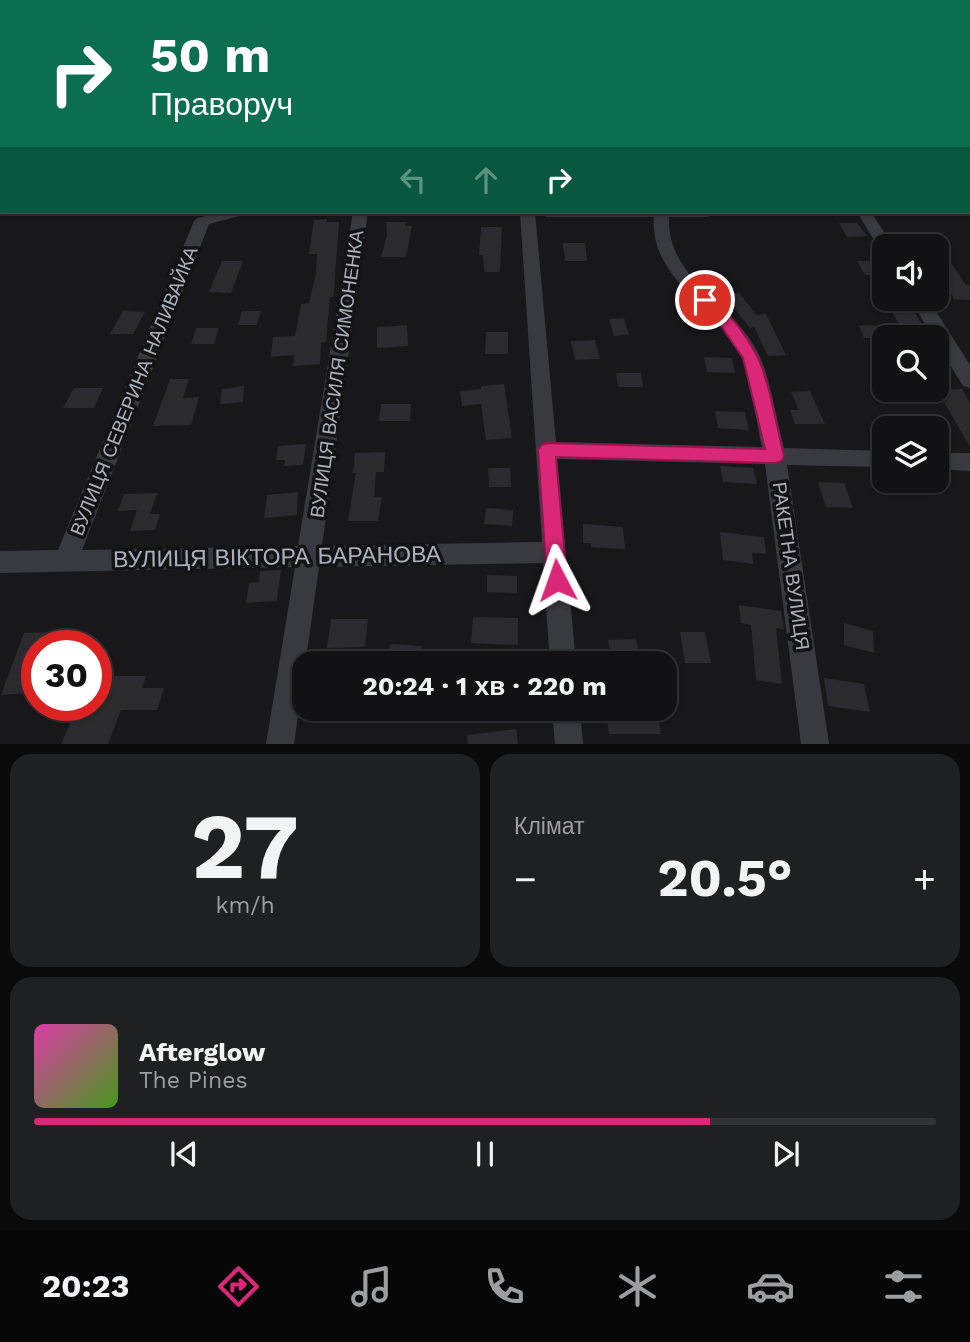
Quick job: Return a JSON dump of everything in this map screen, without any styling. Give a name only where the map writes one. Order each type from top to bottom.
[{"type":"street","name":"ВУЛИЦЯ СЕВЕРИНА НАЛИВАЙКА","points":[[66,561],[202,221],[230,214]]},
{"type":"street","name":"ВУЛИЦЯ ВАСИЛЯ СИМОНЕНКА","points":[[281,744],[311,557],[360,214]]},
{"type":"street","points":[[527,214],[562,651]]},
{"type":"street","name":"РАКЕТНА ВУЛИЦЯ","points":[[662,214],[662,229],[668,254],[685,281],[725,320],[751,358],[775,456],[815,744]]},
{"type":"street","points":[[864,214],[877,234]]},
{"type":"street","points":[[926,311],[970,381]]},
{"type":"street","points":[[547,450],[872,459]]},
{"type":"street","points":[[949,461],[970,462]]},
{"type":"street","name":"ВУЛИЦЯ ВІКТОРА БАРАНОВА","points":[[0,562],[555,552]]},
{"type":"street","points":[[567,721],[569,744]]},
{"type":"building","points":[[327,219],[327,222],[339,222],[334,290],[333,297],[330,297],[326,342],[321,343],[320,364],[293,366],[294,355],[271,357],[273,337],[295,336],[301,304],[309,303],[316,273],[317,254],[309,254],[314,220]]},
{"type":"building","points":[[386,222],[406,222],[405,226],[412,226],[406,257],[381,257],[387,235]]},
{"type":"building","points":[[839,223],[857,223],[867,236],[847,237]]},
{"type":"building","points":[[481,227],[502,227],[500,272],[484,272],[483,255],[479,255]]},
{"type":"building","points":[[563,243],[585,243],[587,261],[565,261]]},
{"type":"building","points":[[949,260],[966,285],[970,285],[970,300],[954,299],[949,290]]},
{"type":"building","points":[[222,261],[243,261],[231,293],[209,292]]},
{"type":"building","points":[[857,261],[872,261],[872,279],[870,275],[865,275]]},
{"type":"building","points":[[739,293],[757,315],[766,314],[786,355],[768,356],[754,327],[750,328],[722,297]]},
{"type":"building","points":[[123,311],[145,312],[133,334],[110,334]]},
{"type":"building","points":[[242,311],[261,311],[257,325],[238,325]]},
{"type":"building","points":[[891,311],[915,313],[922,325],[900,325]]},
{"type":"building","points":[[624,318],[629,334],[614,336],[609,319]]},
{"type":"building","points":[[407,325],[408,346],[377,348],[377,327]]},
{"type":"building","points":[[859,325],[872,326],[872,338],[864,338]]},
{"type":"building","points":[[196,328],[219,328],[214,344],[191,344]]},
{"type":"building","points":[[486,332],[508,332],[508,354],[485,354]]},
{"type":"building","points":[[595,340],[600,359],[575,360],[571,341]]},
{"type":"building","points":[[704,357],[732,358],[735,373],[707,372]]},
{"type":"building","points":[[616,373],[641,373],[643,387],[618,387]]},
{"type":"building","points":[[170,379],[189,379],[183,398],[199,397],[191,425],[153,426]]},
{"type":"building","points":[[504,384],[512,438],[486,440],[481,404],[462,406],[460,391]]},
{"type":"building","points":[[244,386],[243,402],[220,404],[222,389]]},
{"type":"building","points":[[74,388],[103,388],[94,408],[63,408]]},
{"type":"building","points":[[962,389],[970,403],[970,447],[944,402],[949,402],[949,390]]},
{"type":"building","points":[[810,391],[825,424],[795,424],[790,410],[799,410],[791,392]]},
{"type":"building","points":[[381,404],[411,404],[410,421],[379,421]]},
{"type":"building","points":[[715,411],[745,412],[749,430],[718,428]]},
{"type":"building","points":[[306,444],[303,465],[284,466],[285,460],[276,460],[278,446]]},
{"type":"building","points":[[385,452],[384,472],[376,472],[374,497],[382,497],[378,521],[348,521],[356,473],[353,473],[355,453]]},
{"type":"building","points":[[720,466],[753,468],[757,484],[723,482]]},
{"type":"building","points":[[488,468],[510,468],[511,487],[489,487]]},
{"type":"building","points":[[818,482],[844,483],[853,508],[826,507]]},
{"type":"building","points":[[298,492],[297,515],[264,518],[267,495]]},
{"type":"building","points":[[157,493],[150,514],[160,514],[155,530],[130,531],[137,510],[118,511],[124,494]]},
{"type":"building","points":[[486,508],[513,510],[512,526],[484,524]]},
{"type":"building","points":[[583,524],[623,527],[625,549],[591,547],[591,543],[583,543]]},
{"type":"building","points":[[720,532],[764,537],[766,554],[752,553],[753,564],[723,560]]},
{"type":"building","points":[[281,570],[277,601],[246,603],[249,583],[259,582],[260,571]]},
{"type":"building","points":[[487,575],[517,576],[517,593],[487,592]]},
{"type":"building","points":[[739,605],[781,611],[784,629],[776,628],[782,684],[756,680],[751,625],[741,623]]},
{"type":"building","points":[[473,617],[518,618],[518,645],[471,643]]},
{"type":"building","points":[[331,619],[368,619],[365,647],[327,648]]},
{"type":"building","points":[[844,623],[873,631],[874,653],[844,645]]},
{"type":"building","points":[[680,632],[705,632],[711,663],[685,663]]},
{"type":"building","points":[[636,639],[638,651],[610,651],[608,640]]},
{"type":"building","points":[[21,641],[21,694],[1,695]]},
{"type":"building","points":[[390,644],[422,646],[421,651],[389,651]]},
{"type":"building","points":[[112,676],[146,676],[142,688],[164,688],[157,710],[121,710],[108,744],[61,744],[71,721],[112,721]]},
{"type":"building","points":[[824,678],[864,684],[870,712],[828,706]]},
{"type":"building","points":[[607,721],[659,721],[661,734],[609,734]]},
{"type":"building","points":[[516,729],[518,744],[468,744],[467,735]]},
{"type":"route","points":[[557,580],[547,450],[775,456],[751,358],[725,320],[705,300]]}]
